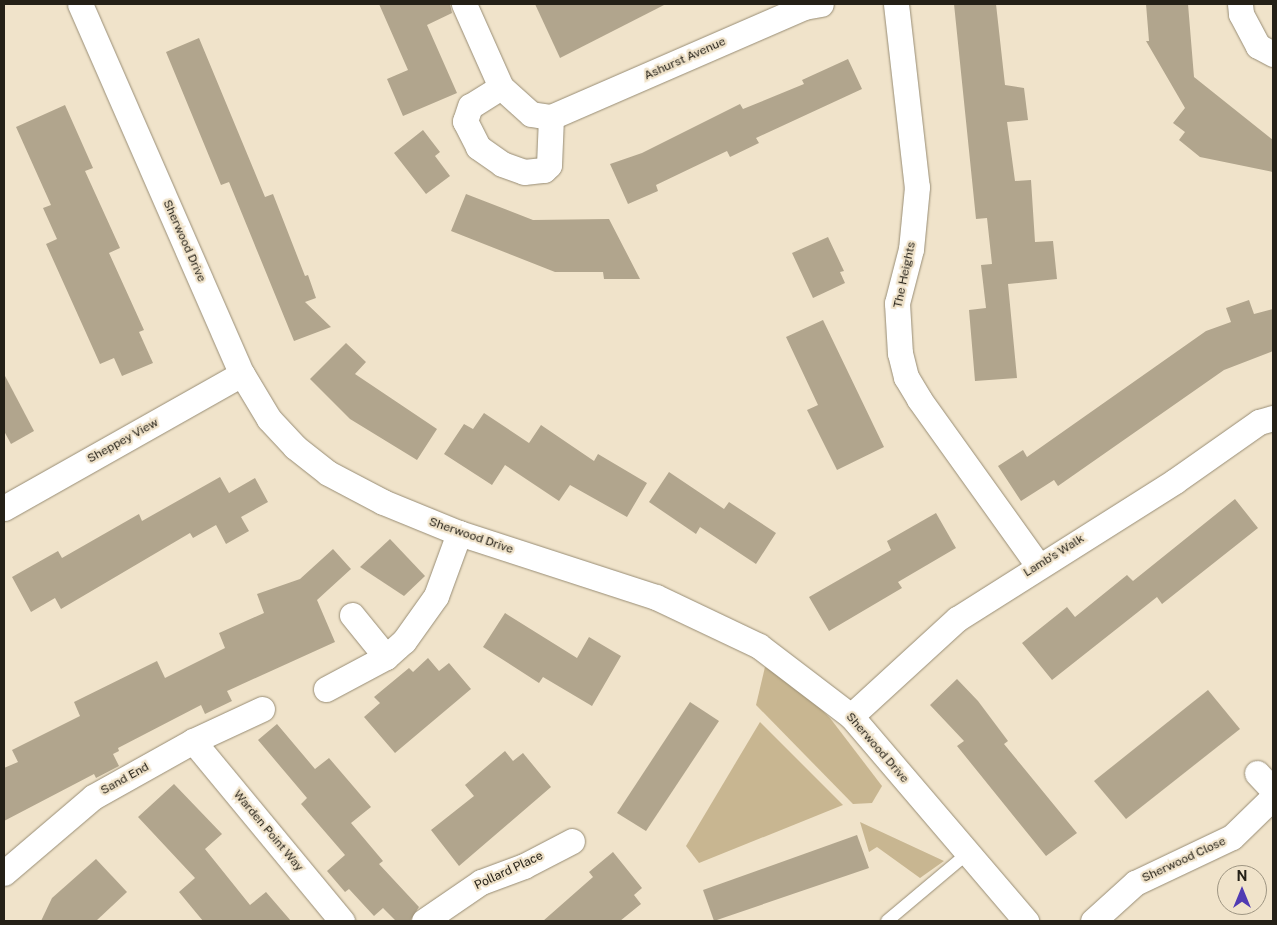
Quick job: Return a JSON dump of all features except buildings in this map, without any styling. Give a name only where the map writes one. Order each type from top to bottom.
[{"type":"street","name":"Sherwood Drive","points":[[80,4],[242,374],[270,419],[295,447],[328,473],[383,502],[458,534],[656,597],[708,619],[759,646],[851,716],[1026,921]]},
{"type":"street","points":[[464,4],[501,87],[531,114],[551,118],[549,165],[544,170],[524,172],[502,164],[478,147],[466,121],[470,106],[501,87]]},
{"type":"street","name":"Ashurst Avenue","points":[[551,118],[804,7],[821,4]]},
{"type":"street","name":"The Heights","points":[[896,4],[917,187],[911,249],[897,303],[900,353],[906,377],[919,399],[1038,565]]},
{"type":"street","points":[[1240,4],[1241,14],[1258,46],[1273,54]]},
{"type":"street","name":"Sheppey View","points":[[4,508],[242,374]]},
{"type":"street","name":"Lamb's Walk","points":[[851,716],[957,619],[1038,565],[1175,481],[1259,422],[1273,418]]},
{"type":"street","points":[[326,689],[386,657],[414,629],[436,596],[458,534]]},
{"type":"street","points":[[352,615],[386,657]]},
{"type":"street","name":"Sand End","points":[[4,873],[93,797],[193,741],[262,710]]},
{"type":"street","name":"Warden Point Way","points":[[193,741],[342,921]]},
{"type":"street","name":"Sherwood Close","points":[[1093,921],[1135,883],[1232,837],[1273,797]]},
{"type":"street","name":"Pollard Place","points":[[424,921],[481,882],[524,866],[572,841]]},
{"type":"lane","points":[[887,921],[968,853]]},
{"type":"shaded area","points":[[765,667],[797,685],[830,718],[882,786],[872,803],[853,804],[756,705]]},
{"type":"shaded area","points":[[760,722],[843,805],[699,863],[686,846]]},
{"type":"shaded area","points":[[860,822],[944,861],[920,878],[877,847],[869,852]]}]
